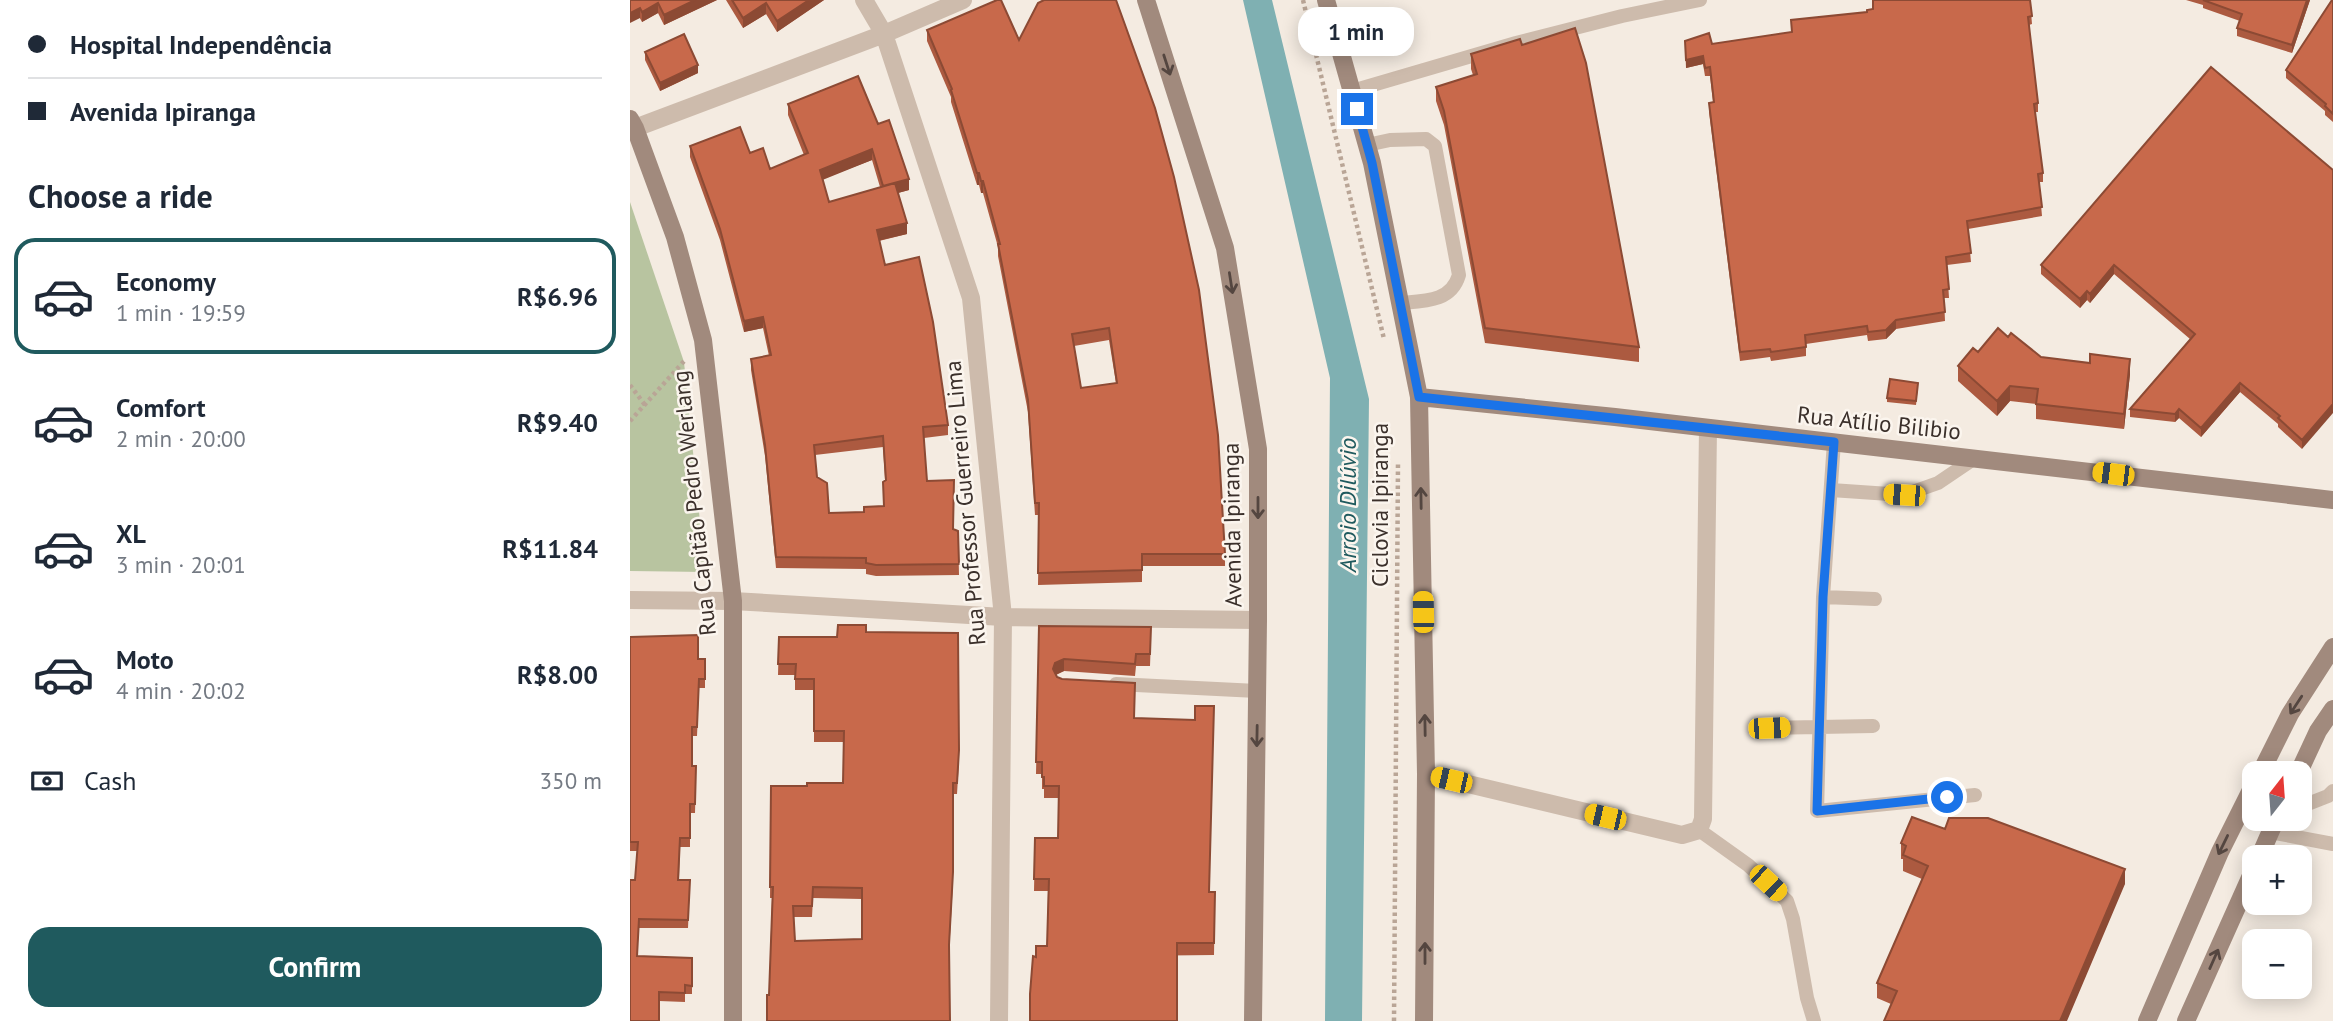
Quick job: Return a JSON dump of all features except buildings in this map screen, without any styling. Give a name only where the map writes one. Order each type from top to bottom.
[{"type":"main road","name":"Avenida Ipiranga","points":[[1146,0],[1225,248],[1258,449],[1253,1021]]},
{"type":"main road","points":[[1326,0],[1367,145],[1419,397],[1426,774],[1424,1021]]},
{"type":"main road","name":"Rua Capitão Pedro Werlang","points":[[633,123],[675,237],[703,340],[733,601],[733,1021]]},
{"type":"main road","name":"Rua Atílio Bilibio","points":[[1419,397],[2333,500]]},
{"type":"main road","points":[[2266,761],[2290,714],[2333,647]]},
{"type":"main road","points":[[2304,761],[2318,731],[2333,709]]},
{"type":"main road","points":[[2147,1021],[2220,852],[2242,808]]},
{"type":"main road","points":[[2186,1021],[2242,896]]},
{"type":"street","name":"Rua Professor Guerreiro Lima","points":[[864,0],[884,34],[971,298],[1003,617],[999,1021]]},
{"type":"street","points":[[633,123],[884,34],[963,0]]},
{"type":"street","points":[[1426,774],[1682,835],[1699,830],[1703,819],[1707,428]]},
{"type":"street","points":[[630,600],[733,601],[1003,617],[1258,620]]},
{"type":"lane","points":[[1352,91],[1516,43],[1622,16],[1700,0]]},
{"type":"lane","points":[[1367,145],[1390,139],[1426,139],[1435,146],[1459,275],[1456,286],[1437,300],[1401,303]]},
{"type":"lane","points":[[1834,442],[1823,597],[1817,811],[1975,794]]},
{"type":"lane","points":[[1831,490],[1904,495],[1938,484],[1975,458]]},
{"type":"lane","points":[[1823,597],[1875,599]]},
{"type":"lane","points":[[1102,683],[1257,691]]},
{"type":"lane","points":[[1769,728],[1873,726]]},
{"type":"lane","points":[[2312,802],[2333,791]]},
{"type":"lane","points":[[1699,830],[1748,865],[1787,901],[1814,1021]]},
{"type":"lane","points":[[2289,831],[2333,845]]},
{"type":"path","points":[[1303,0],[1385,343]]},
{"type":"path","points":[[630,421],[690,354]]},
{"type":"path","points":[[630,385],[645,405]]},
{"type":"path","name":"Ciclovia Ipiranga","points":[[1394,1021],[1398,452]]},
{"type":"green space","points":[[630,202],[684,362],[705,572],[630,571]]},
{"type":"water","name":"Arroio Dilúvio","points":[[1243,0],[1272,0],[1369,399],[1362,1021],[1325,1021],[1330,378]]},
{"type":"route","points":[[1357,109],[1372,163],[1419,397],[1834,442],[1823,597],[1817,811],[1947,797]]}]
